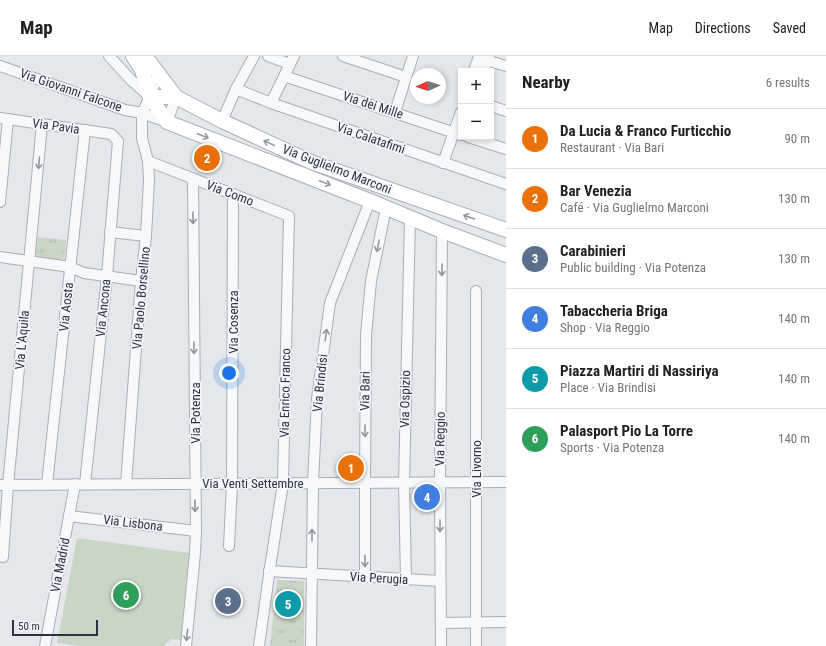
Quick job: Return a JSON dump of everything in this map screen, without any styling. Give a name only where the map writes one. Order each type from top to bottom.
[{"type":"street","points":[[109,56],[131,80],[150,97],[167,122]]},
{"type":"street","points":[[133,56],[146,63],[158,74],[176,96]]},
{"type":"street","points":[[222,121],[236,89],[254,56]]},
{"type":"street","points":[[268,56],[292,60],[271,103]]},
{"type":"street","points":[[343,56],[406,77]]},
{"type":"street","points":[[395,112],[413,56]]},
{"type":"street","points":[[476,68],[484,58],[506,66]]},
{"type":"street","points":[[131,80],[146,63]]},
{"type":"street","points":[[146,63],[150,97]]},
{"type":"street","name":"Via Giovanni Falcone","points":[[0,66],[125,110],[142,113],[167,122]]},
{"type":"street","points":[[142,113],[150,97],[158,74]]},
{"type":"street","name":"Via dei Mille","points":[[284,76],[458,134]]},
{"type":"street","name":"Via Calatafimi","points":[[236,89],[271,103],[506,184]]},
{"type":"street","points":[[150,97],[176,96]]},
{"type":"street","points":[[167,122],[176,96]]},
{"type":"street","name":"Via Guglielmo Marconi","points":[[176,96],[222,121],[311,162],[506,230]]},
{"type":"street","points":[[494,107],[506,111]]},
{"type":"street","name":"Via Paolo Borsellino","points":[[126,484],[146,236],[149,180],[148,162],[142,138],[142,113]]},
{"type":"street","points":[[0,202],[4,119]]},
{"type":"street","name":"Via Pavia","points":[[4,119],[111,134]]},
{"type":"street","name":"Via Guglielmo Marconi","points":[[167,122],[506,255]]},
{"type":"street","name":"Via L'Aquila","points":[[4,556],[4,485],[30,261],[42,124]]},
{"type":"street","name":"Via Aosta","points":[[47,484],[85,130]]},
{"type":"street","name":"Via Ancona","points":[[85,484],[118,141],[111,134]]},
{"type":"street","points":[[443,163],[458,134]]},
{"type":"street","points":[[478,140],[506,149]]},
{"type":"street","name":"Via Como","points":[[148,162],[289,216]]},
{"type":"street","name":"Via Potenza","points":[[186,646],[196,531],[193,179]]},
{"type":"street","name":"Via Cosenza","points":[[229,546],[232,484],[233,194]]},
{"type":"street","name":"Via Brindisi","points":[[311,646],[315,574],[313,483],[317,399],[330,303],[370,201]]},
{"type":"street","name":"Via Bari","points":[[365,577],[366,335],[371,281],[386,208]]},
{"type":"street","name":"Via Enrico Franco","points":[[259,646],[283,483],[289,216]]},
{"type":"street","name":"Via Ospizio","points":[[406,579],[404,483],[410,218]]},
{"type":"street","name":"Via Reggio","points":[[441,646],[440,483],[442,231]]},
{"type":"street","points":[[110,232],[146,236]]},
{"type":"street","points":[[0,256],[70,267],[84,273],[142,281]]},
{"type":"street","name":"Via Livorno","points":[[476,291],[476,646]]},
{"type":"street","name":"Via Venti Settembre","points":[[4,485],[506,482]]},
{"type":"street","name":"Via Madrid","points":[[45,646],[75,484]]},
{"type":"street","name":"Via Lisbona","points":[[69,516],[196,531]]},
{"type":"street","name":"Via Perugia","points":[[269,570],[440,581]]},
{"type":"street","points":[[441,622],[506,622]]},
{"type":"green space","points":[[36,237],[66,240],[64,261],[34,258]]},
{"type":"green space","points":[[77,538],[189,553],[181,640],[171,639],[163,646],[80,646],[57,643]]},
{"type":"green space","points":[[277,580],[304,581],[304,646],[270,646]]},
{"type":"place","name":"Bar Venezia","points":[[207,158]]},
{"type":"place","name":"Da Lucia & Franco Furticchio","points":[[351,468]]},
{"type":"place","name":"Tabaccheria Briga","points":[[427,497]]},
{"type":"place","name":"Palasport Pio La Torre","points":[[126,595]]},
{"type":"place","name":"Carabinieri","points":[[228,601]]},
{"type":"place","name":"Piazza Martiri di Nassiriya","points":[[288,604]]}]
